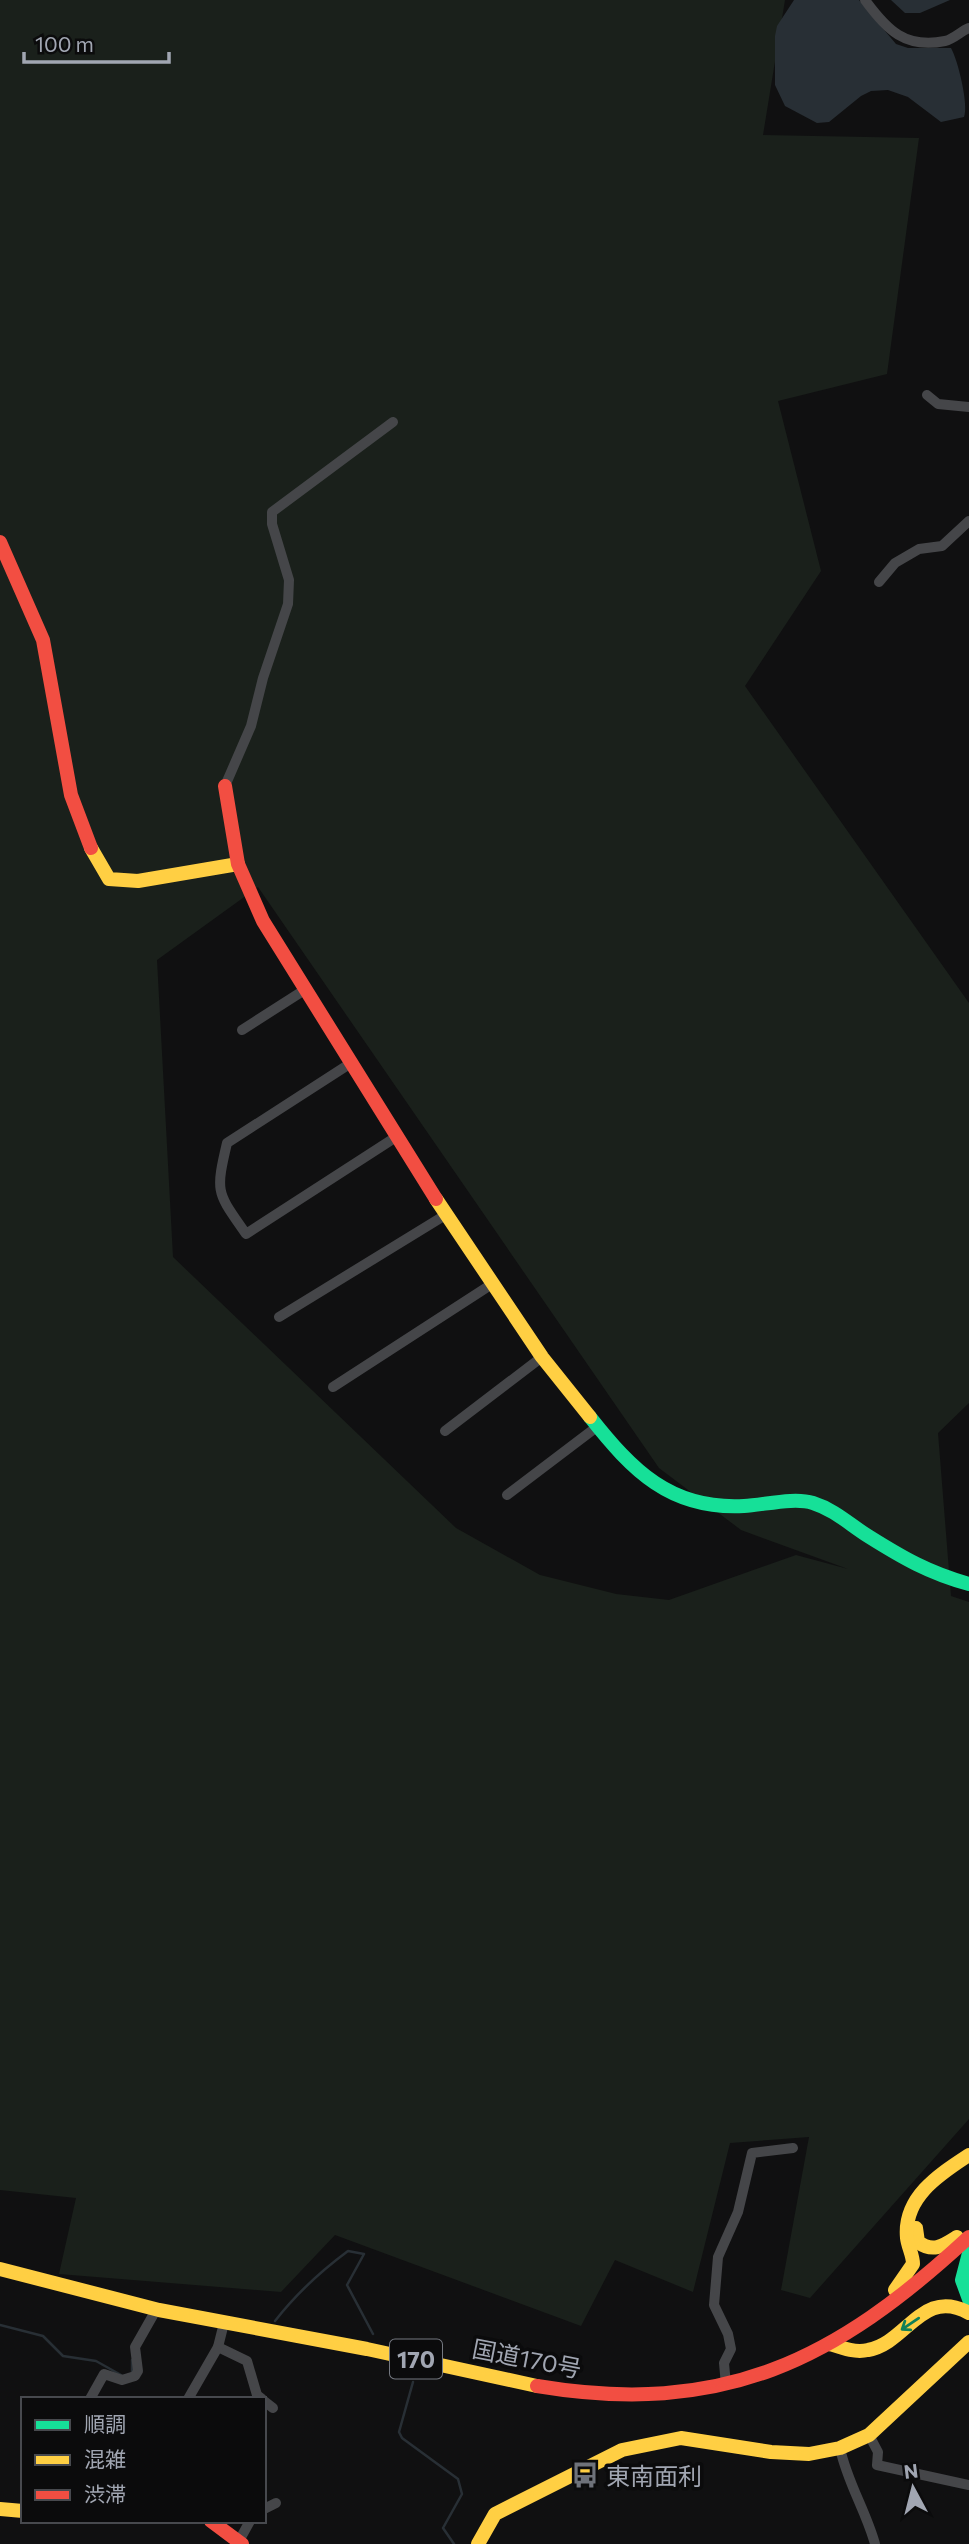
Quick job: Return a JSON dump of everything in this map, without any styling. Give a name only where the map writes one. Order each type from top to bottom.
[{"type":"main road","points":[[0,542],[43,638],[75,811],[92,856],[109,879],[138,881],[239,864]]},
{"type":"main road","points":[[225,786],[239,864],[263,921],[396,1137],[492,1284],[542,1357],[643,1477],[671,1494],[725,1507],[810,1502],[835,1511],[865,1534],[930,1573],[969,1584]]},
{"type":"main road","points":[[792,2362],[867,2313],[907,2278],[915,2262],[907,2234],[909,2213],[916,2199],[938,2176],[969,2155]]},
{"type":"main road","points":[[969,2163],[944,2180],[927,2198],[918,2216],[916,2234],[918,2242],[932,2250],[940,2248],[969,2227]]},
{"type":"main road","name":"国道170号","points":[[0,2269],[156,2310],[336,2343],[530,2385],[591,2394],[631,2396],[726,2385],[792,2362],[830,2344],[893,2304],[969,2237]]},
{"type":"main road","points":[[969,2253],[962,2280],[969,2299]]},
{"type":"main road","points":[[830,2344],[857,2351],[874,2348],[943,2304],[959,2305],[969,2313]]},
{"type":"main road","points":[[478,2544],[495,2514],[622,2450],[681,2438],[771,2452],[809,2454],[840,2448],[869,2435],[969,2342]]},
{"type":"main road","points":[[0,2509],[21,2511]]},
{"type":"main road","points":[[215,2523],[240,2543]]},
{"type":"street","points":[[865,0],[884,25],[907,41],[948,41],[969,29]]},
{"type":"street","points":[[927,395],[938,404],[969,407]]},
{"type":"street","points":[[225,786],[251,726],[263,678],[288,604],[289,580],[272,524],[272,512],[393,422]]},
{"type":"street","points":[[879,582],[895,563],[919,549],[942,546],[969,521]]},
{"type":"street","points":[[242,1030],[306,989]]},
{"type":"street","points":[[351,1063],[227,1143],[218,1182],[220,1196],[246,1234],[396,1137]]},
{"type":"street","points":[[279,1317],[447,1214]]},
{"type":"street","points":[[332,1387],[492,1284]]},
{"type":"street","points":[[445,1431],[542,1357]]},
{"type":"street","points":[[507,1495],[598,1426]]},
{"type":"street","points":[[726,2385],[724,2363],[731,2349],[728,2334],[714,2305],[718,2257],[738,2212],[751,2153],[793,2148]]},
{"type":"street","points":[[91,2397],[104,2374],[122,2380],[135,2376],[138,2371],[135,2347],[156,2310]]},
{"type":"street","points":[[189,2397],[218,2347],[223,2323]]},
{"type":"street","points":[[218,2347],[247,2361],[259,2397]]},
{"type":"street","points":[[266,2402],[273,2408]]},
{"type":"street","points":[[869,2435],[878,2452],[877,2465],[969,2485]]},
{"type":"street","points":[[840,2448],[844,2466],[869,2521],[875,2544]]},
{"type":"street","points":[[266,2508],[276,2503]]},
{"type":"street","points":[[240,2543],[249,2523]]},
{"type":"shaded area","points":[[0,0],[785,0],[763,135],[919,138],[887,374],[778,401],[821,571],[745,686],[969,1003],[969,1403],[938,1433],[951,1596],[969,1602],[969,2119],[810,2298],[781,2290],[809,2137],[730,2143],[693,2292],[615,2260],[581,2326],[335,2235],[281,2292],[59,2274],[76,2198],[0,2190]],"holes":[[[258,887],[659,1468],[741,1530],[848,1569],[796,1555],[669,1600],[616,1594],[540,1575],[456,1528],[173,1257],[157,960]]]},
{"type":"shaded area","points":[[794,0],[859,0],[896,44],[908,48],[951,48],[962,83],[964,117],[941,122],[908,97],[888,90],[871,91],[861,96],[829,122],[817,123],[785,106],[775,85],[775,36],[777,26]]},
{"type":"shaded area","points":[[891,0],[950,0],[920,13],[905,13]]},
{"type":"waterway","points":[[275,2321],[309,2283],[348,2251],[364,2254],[347,2285],[373,2334]]},
{"type":"waterway","points":[[0,2325],[43,2336],[63,2356],[96,2361],[121,2375]]},
{"type":"waterway","points":[[132,2360],[132,2374]]},
{"type":"waterway","points":[[413,2382],[399,2432],[402,2438],[458,2479],[462,2494],[443,2528],[454,2544]]},
{"type":"traffic: fast","points":[[590,1417],[638,1470],[674,1494],[718,1505],[744,1506],[797,1501],[813,1503],[835,1513],[868,1536],[917,1564],[969,1584]]},
{"type":"traffic: fast","points":[[969,2253],[962,2280],[969,2299]]},
{"type":"traffic: slow","points":[[91,848],[109,879],[138,881],[238,864]]},
{"type":"traffic: slow","points":[[436,1199],[542,1357],[590,1417]]},
{"type":"traffic: slow","points":[[895,2290],[913,2264],[907,2238],[907,2223],[917,2199],[936,2179],[969,2155]]},
{"type":"traffic: slow","points":[[916,2228],[918,2242],[928,2247],[942,2245],[957,2237]]},
{"type":"traffic: slow","points":[[0,2269],[159,2310],[367,2349],[537,2386]]},
{"type":"traffic: slow","points":[[830,2344],[853,2350],[868,2350],[894,2338],[927,2311],[939,2307],[953,2307],[969,2313]]},
{"type":"traffic: slow","points":[[478,2544],[495,2514],[622,2450],[681,2438],[771,2452],[809,2454],[840,2448],[869,2435],[969,2342]]},
{"type":"traffic: slow","points":[[0,2509],[21,2511]]},
{"type":"traffic: jam","points":[[0,542],[43,640],[71,795],[91,848]]},
{"type":"traffic: jam","points":[[225,786],[238,864],[263,921],[436,1199]]},
{"type":"traffic: jam","points":[[537,2386],[603,2394],[664,2393],[720,2385],[773,2370],[822,2347],[871,2317],[920,2280],[969,2237]]},
{"type":"traffic: jam","points":[[214,2523],[242,2544]]},
{"type":"place","name":"東南面利","points":[[585,2475]]}]
